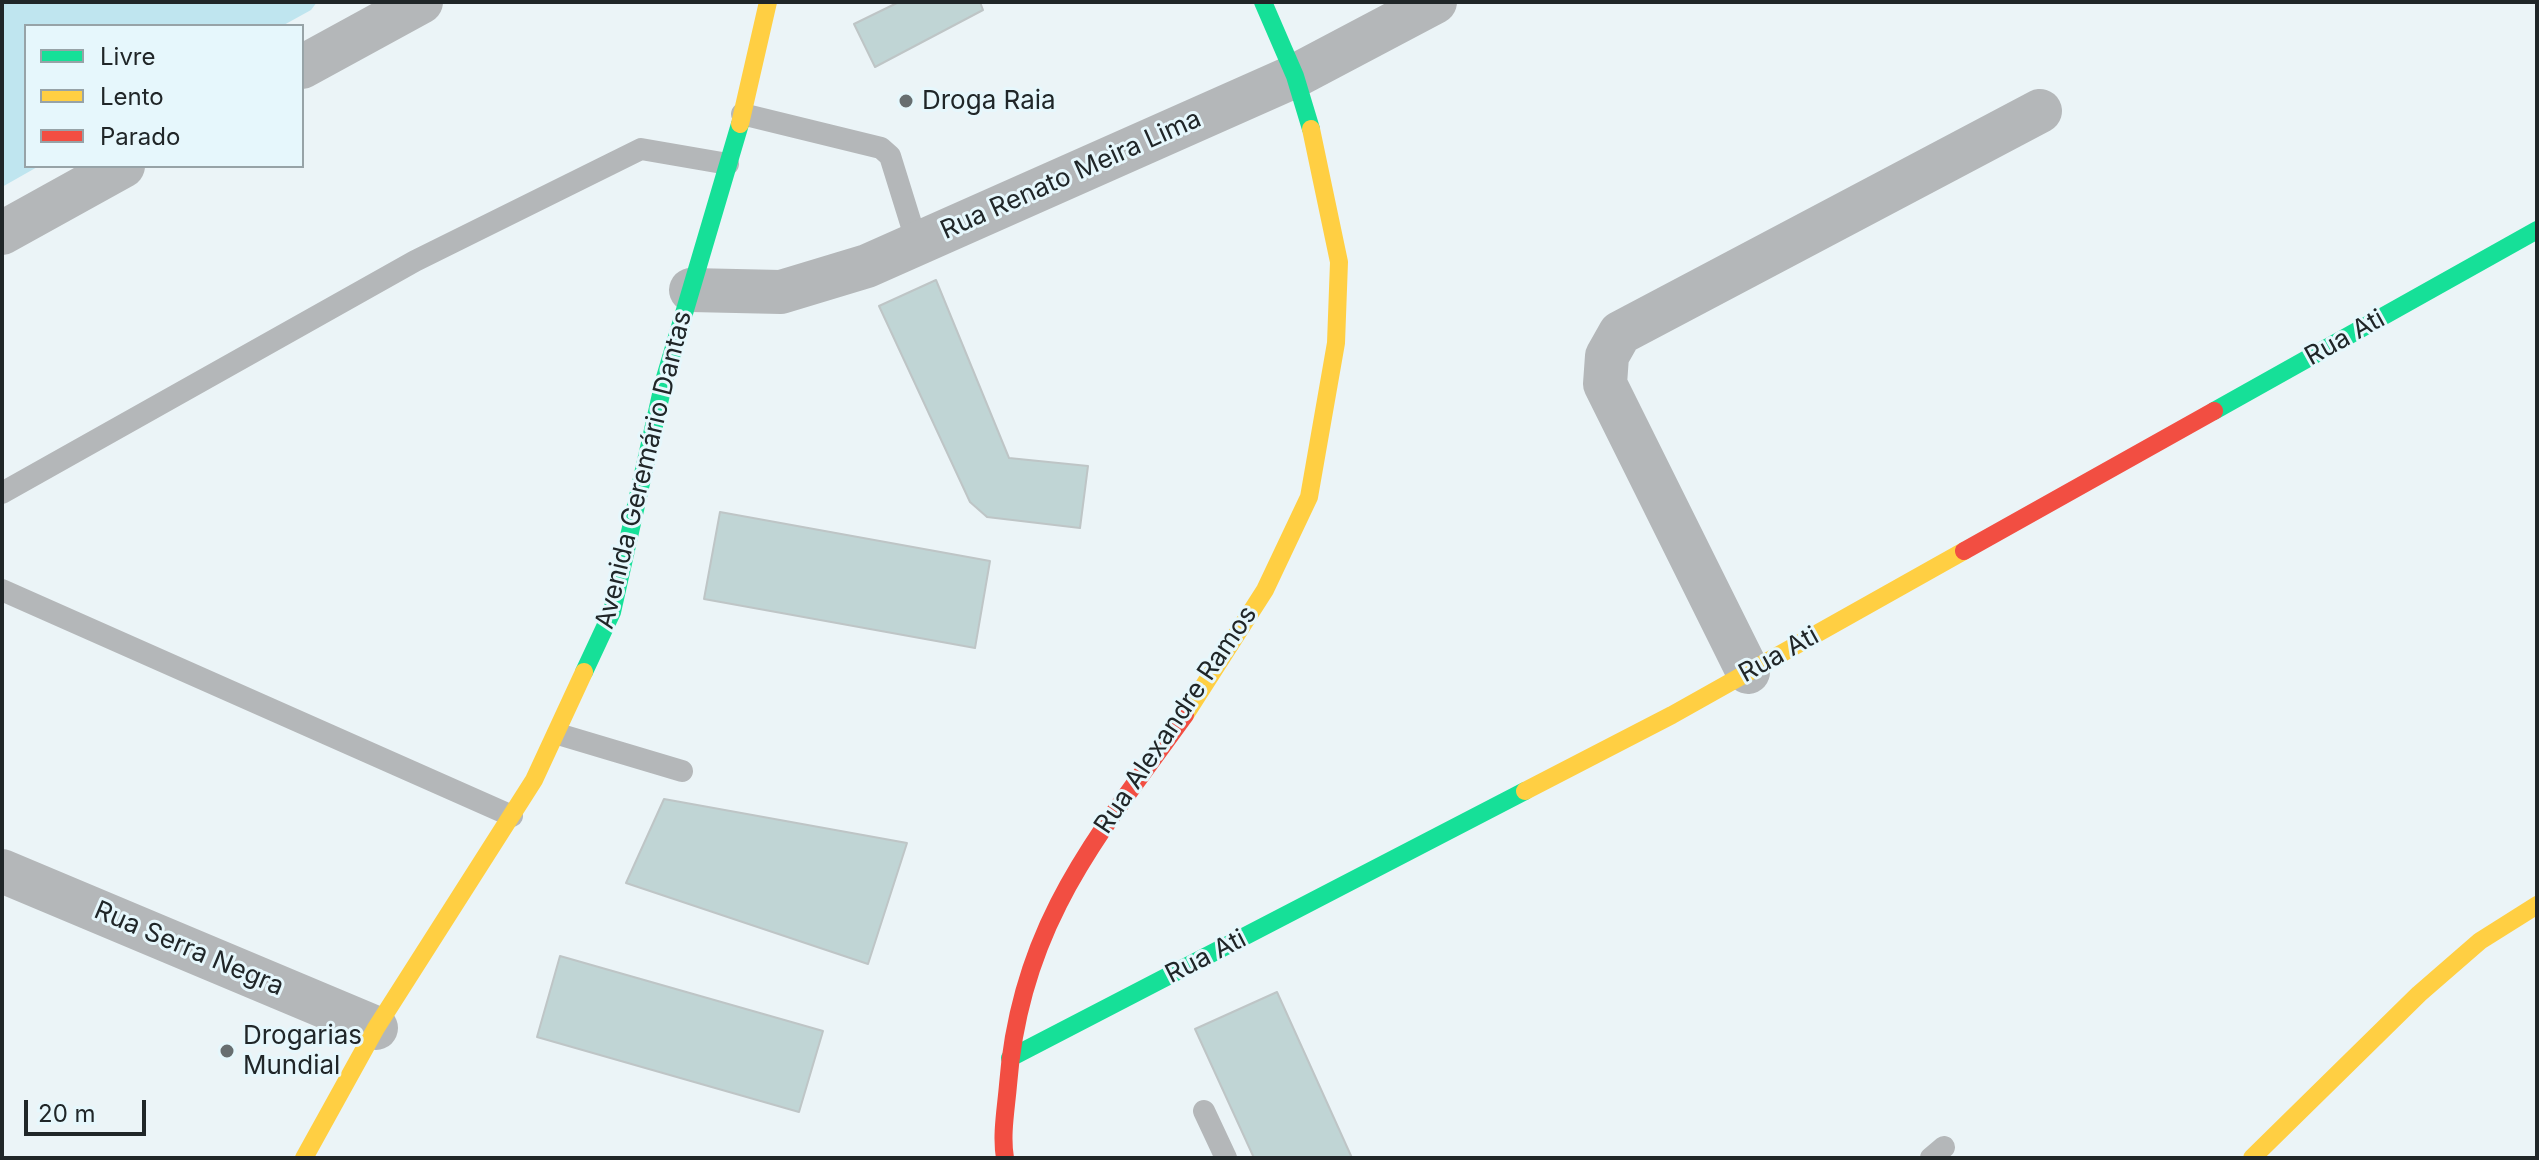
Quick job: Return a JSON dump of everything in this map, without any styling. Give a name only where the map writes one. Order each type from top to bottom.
[{"type":"street","name":"Avenida Geremário Dantas","points":[[304,1158],[376,1028],[512,816],[558,734],[612,612],[664,381],[742,114],[768,2]]},
{"type":"street","name":"Rua Alexandre Ramos","points":[[1005,1158],[1003,1147],[1010,1058],[1024,990],[1049,917],[1078,864],[1205,687],[1265,590],[1309,497],[1336,343],[1339,262],[1320,157],[1295,76],[1263,2]]},
{"type":"street","name":"Rua Renato Meira Lima","points":[[691,290],[781,292],[867,266],[1295,76],[1435,2]]},
{"type":"street","points":[[304,66],[398,7]]},
{"type":"street","points":[[1748,672],[1605,384],[1607,356],[1620,333],[2040,111]]},
{"type":"street","points":[[2,233],[119,168]]},
{"type":"street","name":"Rua Ati","points":[[1010,1058],[1748,672],[2537,230]]},
{"type":"street","name":"Rua Serra Negra","points":[[2,871],[376,1028]]},
{"type":"street","points":[[2252,1158],[2419,994],[2480,941],[2537,905]]},
{"type":"lane","points":[[742,114],[881,148],[890,156],[917,243]]},
{"type":"lane","points":[[2,493],[415,261],[641,149],[728,164]]},
{"type":"lane","points":[[2,590],[512,816]]},
{"type":"lane","points":[[558,734],[682,771]]},
{"type":"lane","points":[[1204,1111],[1226,1158]]},
{"type":"shaded area","points":[[2,2],[317,2],[311,10],[286,24],[24,24],[24,168],[35,168],[2,187]]},
{"type":"building","points":[[899,2],[980,2],[983,10],[875,67],[854,24]]},
{"type":"building","points":[[936,280],[1009,458],[1088,466],[1080,528],[987,517],[970,502],[879,306]]},
{"type":"building","points":[[720,512],[990,561],[975,648],[704,599]]},
{"type":"building","points":[[664,799],[907,843],[868,964],[626,883]]},
{"type":"building","points":[[560,956],[823,1031],[799,1112],[537,1037]]},
{"type":"building","points":[[1277,992],[1352,1158],[1254,1158],[1195,1029]]},
{"type":"traffic: fast","points":[[1263,2],[1295,76],[1311,129]]},
{"type":"traffic: fast","points":[[584,672],[612,612],[664,381],[740,124]]},
{"type":"traffic: fast","points":[[2214,411],[2537,230]]},
{"type":"traffic: fast","points":[[1010,1058],[1525,791]]},
{"type":"traffic: slow","points":[[740,124],[768,2]]},
{"type":"traffic: slow","points":[[1185,715],[1265,590],[1309,497],[1336,343],[1339,262],[1311,129]]},
{"type":"traffic: slow","points":[[1525,791],[1672,715],[1964,551]]},
{"type":"traffic: slow","points":[[304,1158],[376,1028],[534,780],[584,672]]},
{"type":"traffic: slow","points":[[2252,1158],[2419,994],[2480,941],[2537,905]]},
{"type":"traffic: jam","points":[[1964,551],[2214,411]]},
{"type":"traffic: jam","points":[[1005,1158],[1004,1122],[1015,1028],[1028,977],[1046,930],[1093,844],[1185,715]]},
{"type":"place","name":"Droga Raia","points":[[906,101]]},
{"type":"place","name":"Drogarias Mundial","points":[[227,1051]]}]
